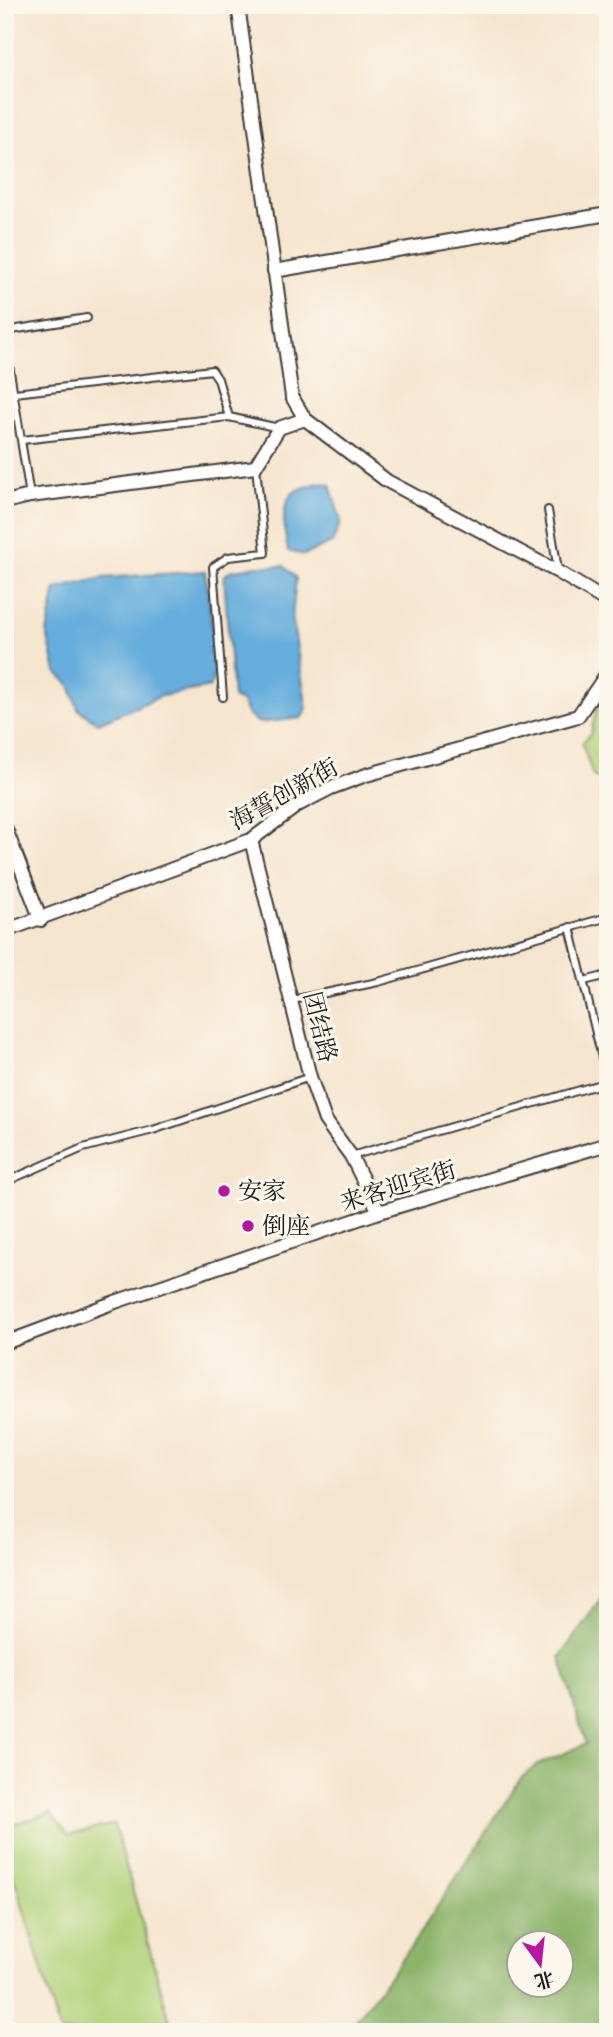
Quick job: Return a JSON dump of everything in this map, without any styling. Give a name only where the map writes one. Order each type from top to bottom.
[{"type":"street","points":[[238,5],[292,397],[305,419],[387,481],[558,572],[608,602]]},
{"type":"street","points":[[274,271],[608,214]]},
{"type":"street","points":[[5,502],[30,496],[256,467],[279,428],[305,419]]},
{"type":"street","name":"海誓创新街","points":[[5,931],[41,920],[251,839],[298,805],[331,788],[366,775],[578,716],[608,672]]},
{"type":"street","points":[[5,827],[41,920]]},
{"type":"street","name":"团结路","points":[[251,839],[310,1077],[325,1120],[351,1156],[379,1213]]},
{"type":"street","name":"来客迎宾街","points":[[5,1343],[115,1302],[379,1213],[608,1144]]},
{"type":"lane","points":[[5,331],[88,318]]},
{"type":"lane","points":[[5,340],[30,496]]},
{"type":"lane","points":[[15,393],[212,370],[218,379],[229,417]]},
{"type":"lane","points":[[22,440],[229,417],[279,428]]},
{"type":"lane","points":[[223,697],[214,567],[228,558],[265,553],[256,467]]},
{"type":"lane","points":[[548,510],[558,572]]},
{"type":"lane","points":[[292,1000],[378,982],[608,917]]},
{"type":"lane","points":[[351,1156],[608,1082],[570,927]]},
{"type":"lane","points":[[583,981],[608,975]]},
{"type":"lane","points":[[596,1035],[608,1032]]},
{"type":"lane","points":[[5,1182],[83,1147],[153,1130],[310,1077]]},
{"type":"green space","points":[[608,691],[608,783],[593,776],[582,743],[591,733],[597,707]]},
{"type":"green space","points":[[608,1588],[608,2032],[347,2032],[411,1947],[521,1778],[537,1765],[586,1744],[560,1657]]},
{"type":"green space","points":[[51,1813],[69,1835],[114,1824],[173,2032],[60,2032],[5,1847],[5,1827]]},
{"type":"water","points":[[318,483],[330,484],[341,522],[332,543],[304,555],[288,551],[284,522],[288,500],[297,490]]},
{"type":"water","points":[[257,566],[284,566],[296,578],[292,618],[307,709],[301,718],[259,723],[248,715],[242,702],[233,698],[224,576],[230,571]]},
{"type":"water","points":[[205,571],[217,665],[210,687],[161,696],[98,723],[78,709],[70,685],[56,672],[47,633],[56,589],[102,578]]},
{"type":"place","name":"安家","points":[[224,1191]]},
{"type":"place","name":"倒座","points":[[248,1226]]}]
